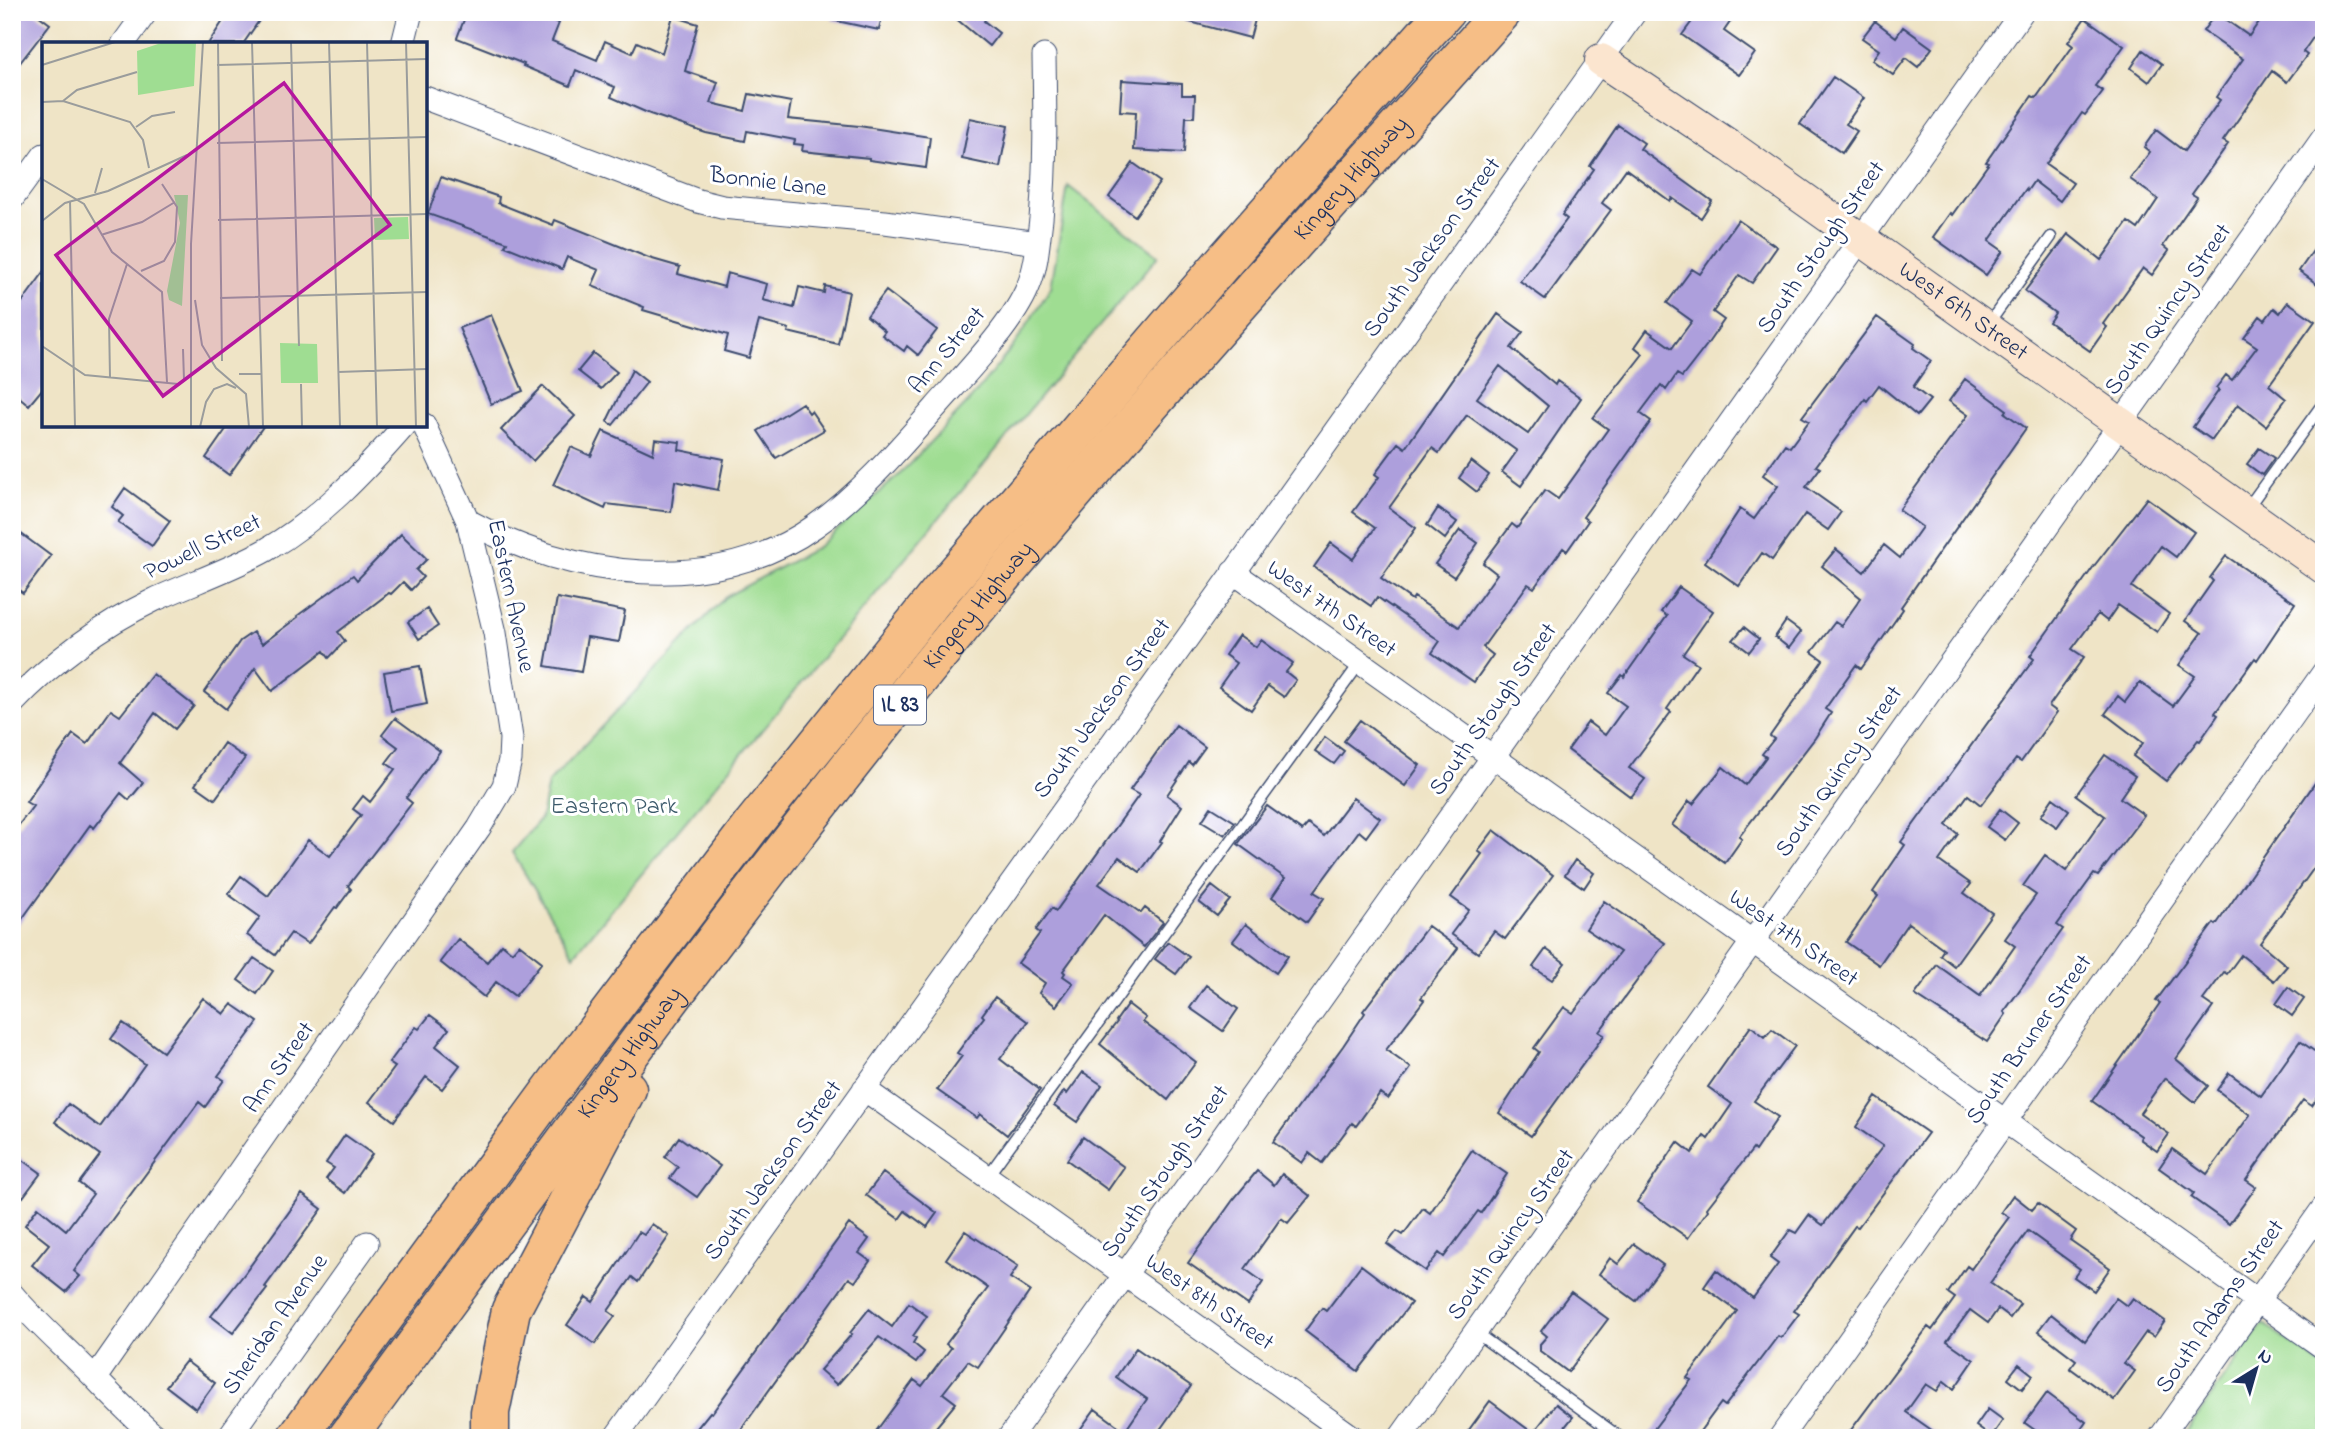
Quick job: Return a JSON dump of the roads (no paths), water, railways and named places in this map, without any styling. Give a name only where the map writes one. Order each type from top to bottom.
[{"type":"highway","name":"Kingery Highway","points":[[296,1438],[560,1078],[753,824],[939,593],[1207,281],[1445,12]]},
{"type":"highway","name":"Kingery Highway","points":[[346,1438],[686,978],[995,587],[1254,287],[1502,12]]},
{"type":"highway","points":[[490,1438],[490,1412],[511,1310],[686,978]]},
{"type":"street","points":[[124,42],[146,12]]},
{"type":"street","points":[[404,42],[411,12]]},
{"type":"street","name":"South Jackson Street","points":[[615,1438],[1635,12]]},
{"type":"street","name":"South Stough Street","points":[[1009,1438],[2022,12]]},
{"type":"street","name":"Ann Street","points":[[468,521],[501,539],[578,563],[612,570],[672,572],[742,562],[802,534],[846,502],[880,469],[972,365],[1011,316],[1028,287],[1038,243],[1045,174],[1044,56]]},
{"type":"street","name":"West 6th Street","points":[[1601,60],[1731,147],[2324,568]]},
{"type":"street","name":"Bonnie Lane","points":[[427,99],[698,201],[722,207],[884,222],[1038,243]]},
{"type":"street","name":"South Quincy Street","points":[[1400,1438],[2324,137]]},
{"type":"street","points":[[12,199],[42,158]]},
{"type":"street","name":"Powell Street","points":[[12,704],[70,650],[115,620],[154,600],[243,562],[293,533],[338,497],[403,427]]},
{"type":"street","name":"Eastern Avenue","points":[[425,427],[468,521],[495,633],[511,738],[510,760],[504,786]]},
{"type":"street","name":"West 7th Street","points":[[1233,572],[2324,1348]]},
{"type":"street","name":"South Bruner Street","points":[[1780,1438],[2324,672]]},
{"type":"street","name":"Ann Street","points":[[95,1378],[479,828],[504,786]]},
{"type":"street","name":"West 8th Street","points":[[864,1089],[1354,1438]]},
{"type":"street","name":"South Adams Street","points":[[2160,1438],[2324,1208]]},
{"type":"street","name":"Sheridan Avenue","points":[[228,1438],[367,1243]]},
{"type":"street","points":[[12,1293],[36,1323],[157,1438]]},
{"type":"lane","points":[[1986,328],[2051,237]]},
{"type":"lane","points":[[2245,512],[2324,402]]},
{"type":"lane","points":[[987,1177],[1360,663]]},
{"type":"lane","points":[[1475,1332],[1621,1438]]},
{"type":"park label","name":"Eastern Park","points":[[614,807]]}]
